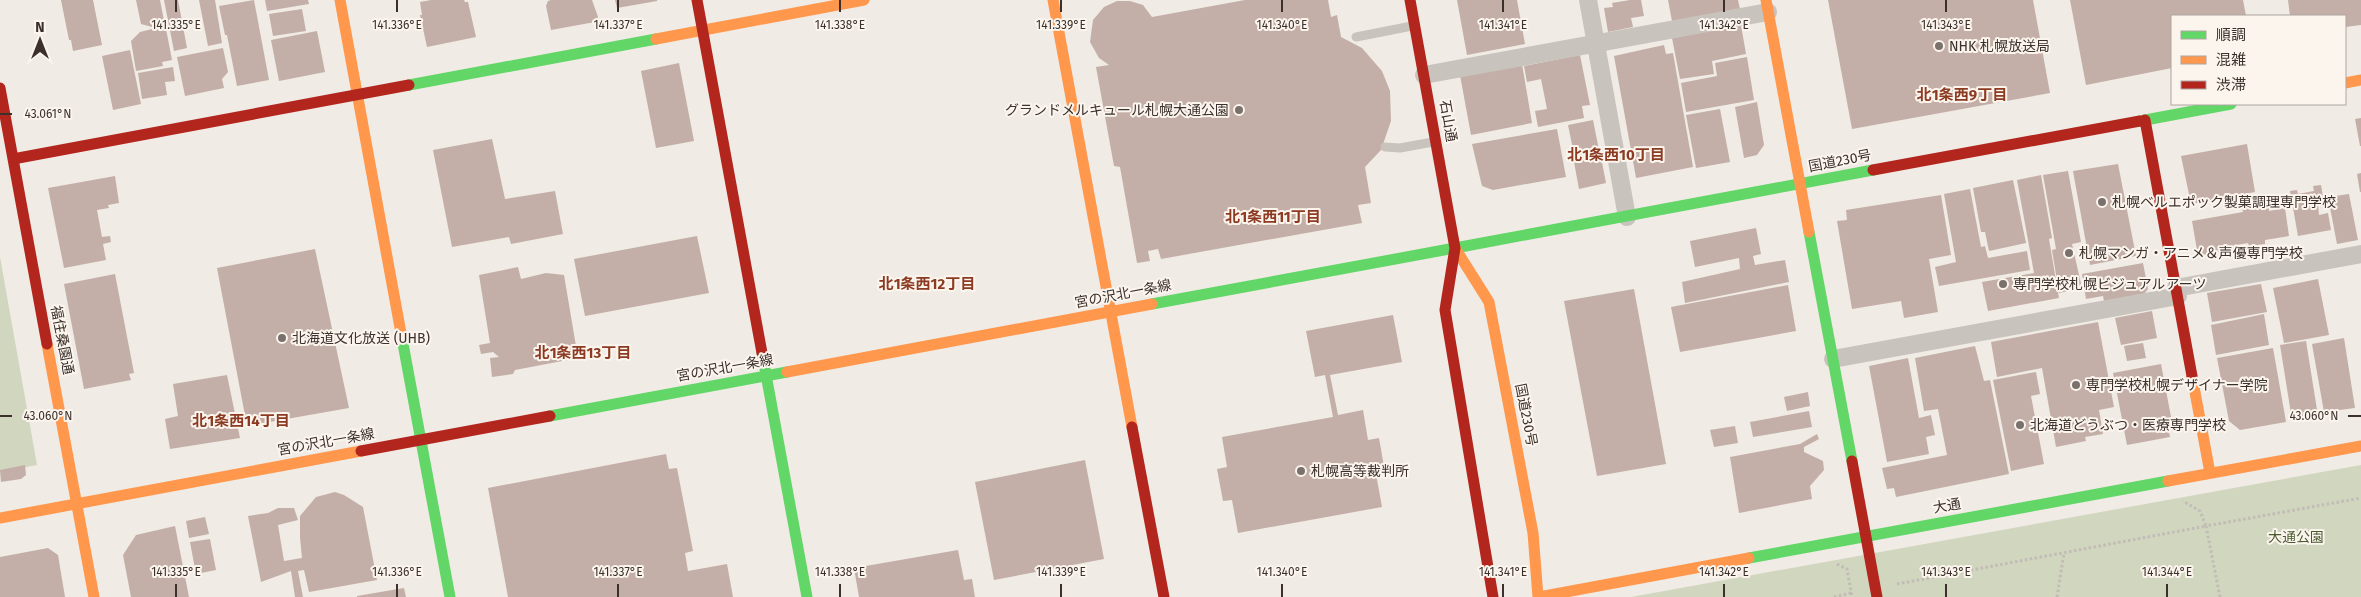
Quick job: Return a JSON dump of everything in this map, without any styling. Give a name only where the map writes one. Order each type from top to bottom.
[{"type":"main road","points":[[340,0],[450,597]]},
{"type":"main road","points":[[697,0],[808,597]]},
{"type":"main road","points":[[13,159],[864,0]]},
{"type":"main road","points":[[1053,0],[1164,597]]},
{"type":"main road","name":"石山通","points":[[1410,0],[1455,248]]},
{"type":"main road","points":[[1767,6],[1876,597]]},
{"type":"main road","points":[[2346,83],[2361,80]]},
{"type":"main road","name":"福住桑園通","points":[[0,88],[94,597]]},
{"type":"main road","name":"国道230号","points":[[1538,597],[1533,533],[1488,302],[1455,248],[2226,105]]},
{"type":"main road","points":[[2145,120],[2210,473]]},
{"type":"main road","points":[[1455,248],[1445,310],[1493,597]]},
{"type":"main road","name":"宮の沢北一条線","points":[[0,518],[1455,248]]},
{"type":"main road","name":"大通","points":[[1538,597],[2361,446]]},
{"type":"street","points":[[1588,0],[1628,217]]},
{"type":"street","points":[[1424,76],[1596,45],[1767,6]]},
{"type":"street","points":[[1833,359],[2361,254]]},
{"type":"lane","points":[[1356,36],[1415,25]]},
{"type":"lane","points":[[1386,147],[1400,148],[1436,142]]},
{"type":"path","points":[[1897,584],[2361,498]]},
{"type":"path","points":[[2183,500],[2200,511],[2206,526],[2220,597]]},
{"type":"path","points":[[2057,597],[2064,553]]},
{"type":"path","points":[[1834,597],[1852,595],[1847,569]]},
{"type":"green space","points":[[0,257],[37,465],[0,472]]},
{"type":"green space","name":"大通公園","points":[[2361,465],[2361,597],[1631,597]]},
{"type":"building","points":[[61,0],[93,0],[102,45],[73,51]]},
{"type":"building","points":[[136,0],[160,0],[165,26],[156,28],[141,24]]},
{"type":"building","points":[[164,0],[178,0],[187,48],[174,51]]},
{"type":"building","points":[[199,0],[215,0],[222,43],[208,46]]},
{"type":"building","points":[[254,0],[269,80],[237,86],[219,6]]},
{"type":"building","points":[[265,0],[308,0],[309,4],[267,11]]},
{"type":"building","points":[[464,0],[468,2],[476,37],[427,47],[420,15],[422,15],[420,2]]},
{"type":"building","points":[[592,0],[598,17],[595,22],[551,30],[546,6],[548,1]]},
{"type":"building","points":[[615,0],[657,0],[657,1],[617,8]]},
{"type":"building","points":[[1245,0],[1328,0],[1331,17],[1337,15],[1341,37],[1362,48],[1382,71],[1390,91],[1391,121],[1381,150],[1365,167],[1371,203],[1358,205],[1362,223],[1161,259],[1158,249],[1148,251],[1150,261],[1137,263],[1120,167],[1114,166],[1096,67],[1109,65],[1099,58],[1090,42],[1093,20],[1104,7],[1117,1],[1130,1],[1143,5],[1152,17]]},
{"type":"building","points":[[1457,0],[1517,0],[1525,44],[1467,55]]},
{"type":"building","points":[[1641,0],[1644,16],[1631,18],[1633,27],[1608,32],[1604,8],[1613,7],[1612,3]]},
{"type":"building","points":[[1668,0],[1738,0],[1740,9],[1672,21]]},
{"type":"building","name":"NHK 札幌放送局","points":[[1828,0],[2033,0],[2050,93],[1852,129]]},
{"type":"building","points":[[2070,0],[2243,0],[2246,15],[2171,15],[2171,68],[2086,85]]},
{"type":"building","points":[[2288,0],[2361,0],[2361,25],[2346,27],[2346,15],[2290,15]]},
{"type":"building","points":[[302,9],[306,31],[273,36],[269,14]]},
{"type":"building","points":[[1741,25],[1746,54],[1712,61],[1714,74],[1680,79],[1672,38]]},
{"type":"building","points":[[156,28],[159,31],[166,29],[172,60],[162,62],[163,66],[136,71],[131,41],[140,32]]},
{"type":"building","points":[[317,31],[325,72],[279,81],[271,40]]},
{"type":"building","points":[[1664,45],[1666,54],[1673,53],[1693,167],[1636,178],[1614,56]]},
{"type":"building","points":[[223,48],[228,72],[222,79],[224,88],[185,96],[177,57]]},
{"type":"building","points":[[130,50],[141,104],[113,110],[102,56]]},
{"type":"building","points":[[1580,55],[1590,105],[1582,106],[1584,118],[1538,127],[1535,111],[1547,109],[1541,79],[1527,82],[1524,66]]},
{"type":"building","points":[[1747,57],[1754,100],[1686,112],[1681,83],[1717,76],[1715,63]]},
{"type":"building","points":[[679,63],[694,141],[656,148],[641,71]]},
{"type":"building","points":[[1522,64],[1532,123],[1471,135],[1460,75]]},
{"type":"building","points":[[173,67],[175,81],[165,82],[167,95],[142,99],[138,73]]},
{"type":"building","points":[[1757,102],[1764,145],[1757,155],[1744,158],[1735,107]]},
{"type":"building","points":[[1720,109],[1730,162],[1696,168],[1686,115]]},
{"type":"building","points":[[2361,118],[2361,146],[2360,146],[2355,119]]},
{"type":"building","points":[[1593,120],[1600,155],[1575,159],[1568,125]]},
{"type":"building","points":[[1557,129],[1566,177],[1493,190],[1482,186],[1472,144]]},
{"type":"building","points":[[492,139],[505,199],[555,191],[563,234],[511,244],[509,237],[452,247],[433,150]]},
{"type":"building","points":[[2247,144],[2255,192],[2191,204],[2181,156]]},
{"type":"building","points":[[1601,157],[1606,183],[1579,189],[1574,162]]},
{"type":"building","points":[[2118,164],[2136,256],[2090,265],[2073,171]]},
{"type":"building","points":[[2068,171],[2081,242],[2072,244],[2082,288],[2059,293],[2052,250],[2056,249],[2043,175]]},
{"type":"building","points":[[2361,173],[2361,192],[2360,192],[2357,174]]},
{"type":"building","points":[[2041,175],[2052,238],[2049,239],[2059,298],[1988,311],[1982,282],[2034,273],[2017,180]]},
{"type":"building","points":[[115,176],[119,203],[108,205],[109,208],[97,210],[102,237],[110,236],[111,242],[103,244],[106,260],[64,268],[48,188]]},
{"type":"building","points":[[2013,180],[2026,243],[1989,251],[1985,232],[1981,232],[1973,188]]},
{"type":"building","points":[[2321,185],[2324,203],[2318,204],[2319,215],[2328,213],[2331,230],[2298,236],[2290,191],[2297,190],[2298,194],[2314,191],[2313,186]]},
{"type":"building","points":[[1970,189],[1981,247],[1985,246],[1988,258],[2027,251],[2030,270],[1939,286],[1935,267],[1956,262],[1944,194]]},
{"type":"building","points":[[2349,194],[2358,240],[2337,244],[2328,197]]},
{"type":"building","points":[[1941,195],[1951,255],[1929,259],[1938,312],[1904,318],[1901,301],[1852,309],[1837,221],[1847,220],[1846,210]]},
{"type":"building","points":[[2259,204],[2260,209],[2269,208],[2269,211],[2285,208],[2289,236],[2265,240],[2265,244],[2249,246],[2248,243],[2219,248],[2220,252],[2198,256],[2192,221],[2243,212],[2242,207]]},
{"type":"building","points":[[1756,228],[1761,254],[1753,256],[1755,265],[1785,260],[1789,282],[1685,303],[1682,282],[1740,269],[1739,258],[1695,267],[1690,241]]},
{"type":"building","points":[[697,236],[709,293],[585,316],[574,259]]},
{"type":"building","name":"北海道文化放送 (UHB)","points":[[315,249],[349,408],[247,426],[217,268]]},
{"type":"building","points":[[2143,263],[2148,289],[2144,294],[2104,301],[2103,296],[2086,299],[2082,274]]},
{"type":"building","points":[[518,267],[521,279],[546,273],[564,275],[578,358],[515,370],[513,374],[492,377],[490,358],[499,357],[493,352],[481,354],[479,345],[490,343],[479,275]]},
{"type":"building","points":[[115,274],[134,373],[129,374],[131,380],[84,389],[64,284]]},
{"type":"building","points":[[2318,279],[2329,335],[2284,343],[2273,288]]},
{"type":"building","points":[[2261,284],[2267,312],[2212,322],[2207,293]]},
{"type":"building","points":[[1788,285],[1796,331],[1680,352],[1671,307]]},
{"type":"building","points":[[1634,289],[1666,464],[1597,476],[1564,301]]},
{"type":"building","points":[[2152,311],[2157,338],[2121,345],[2115,318]]},
{"type":"building","points":[[2264,314],[2269,345],[2216,355],[2211,325]]},
{"type":"building","name":"札幌高等裁判所","points":[[1393,315],[1402,362],[1330,375],[1338,415],[1363,410],[1368,440],[1379,438],[1385,472],[1376,474],[1382,507],[1238,533],[1232,500],[1223,501],[1217,469],[1227,467],[1222,437],[1333,417],[1325,375],[1315,377],[1306,331]]},
{"type":"building","points":[[2098,322],[2114,407],[2099,410],[2103,434],[2085,437],[2086,441],[2056,447],[2042,368],[1997,377],[1991,342]]},
{"type":"building","points":[[2344,338],[2355,408],[2324,412],[2312,344]]},
{"type":"building","points":[[2306,341],[2318,416],[2292,420],[2280,345]]},
{"type":"building","points":[[2143,343],[2146,358],[2127,361],[2124,346]]},
{"type":"building","points":[[1975,346],[1984,381],[1990,380],[2009,474],[1896,497],[1894,488],[1887,489],[1882,468],[1947,455],[1938,409],[1924,411],[1915,358]]},
{"type":"building","points":[[2273,348],[2286,422],[2240,430],[2229,421],[2217,358]]},
{"type":"building","points":[[1908,358],[1919,418],[1931,415],[1935,435],[1926,437],[1929,454],[1887,462],[1869,366]]},
{"type":"building","points":[[2161,364],[2172,422],[2167,423],[2170,437],[2127,445],[2113,373]]},
{"type":"building","points":[[2036,372],[2040,394],[2031,396],[2044,464],[2011,471],[1993,380]]},
{"type":"building","points":[[227,375],[240,438],[170,449],[165,419],[178,416],[173,384]]},
{"type":"building","points":[[1808,392],[1810,406],[1787,411],[1784,397]]},
{"type":"building","points":[[1809,411],[1812,427],[1753,437],[1750,422]]},
{"type":"building","points":[[1735,426],[1738,443],[1714,447],[1710,430]]},
{"type":"building","points":[[1817,434],[1819,439],[1804,447],[1804,452],[1823,461],[1824,470],[1810,486],[1812,499],[1739,513],[1730,457],[1800,444]]},
{"type":"building","points":[[666,454],[669,469],[677,468],[693,551],[685,553],[688,571],[727,564],[733,597],[508,597],[488,488]]},
{"type":"building","points":[[1085,460],[1104,559],[994,580],[975,482]]},
{"type":"building","points":[[25,465],[26,475],[21,479],[1,482],[0,470]]},
{"type":"building","points":[[335,492],[344,495],[363,507],[377,580],[309,592],[304,570],[298,571],[303,597],[295,597],[291,571],[261,582],[248,516],[268,513],[278,508],[294,508],[298,520],[278,525],[284,561],[302,558],[300,516],[316,497]]},
{"type":"building","points":[[205,517],[209,534],[189,538],[186,521]]},
{"type":"building","points":[[175,526],[189,597],[131,597],[123,555],[136,535]]},
{"type":"building","points":[[210,539],[216,570],[196,574],[190,542]]},
{"type":"building","points":[[48,548],[58,555],[65,597],[0,597],[0,557]]},
{"type":"building","points":[[958,550],[964,580],[972,579],[975,597],[859,597],[854,568]]},
{"type":"building","points":[[404,588],[406,597],[357,597],[357,596]]},
{"type":"traffic: fast","points":[[409,85],[656,39]]},
{"type":"traffic: fast","points":[[2140,121],[2226,105]]},
{"type":"traffic: fast","points":[[1455,248],[1873,170]]},
{"type":"traffic: fast","points":[[1809,232],[1852,461]]},
{"type":"traffic: fast","points":[[1152,304],[1455,248]]},
{"type":"traffic: fast","points":[[401,333],[450,597]]},
{"type":"traffic: fast","points":[[762,353],[807,597]]},
{"type":"traffic: fast","points":[[550,416],[787,372]]},
{"type":"traffic: fast","points":[[1749,558],[2168,481]]},
{"type":"traffic: slow","points":[[340,0],[401,333]]},
{"type":"traffic: slow","points":[[656,39],[864,0]]},
{"type":"traffic: slow","points":[[1053,0],[1132,427]]},
{"type":"traffic: slow","points":[[1766,0],[1809,232]]},
{"type":"traffic: slow","points":[[2346,83],[2361,80]]},
{"type":"traffic: slow","points":[[1455,248],[1489,302],[1533,533],[1538,597]]},
{"type":"traffic: slow","points":[[787,372],[1152,304]]},
{"type":"traffic: slow","points":[[47,344],[94,597]]},
{"type":"traffic: slow","points":[[2192,376],[2210,473]]},
{"type":"traffic: slow","points":[[2168,481],[2361,446]]},
{"type":"traffic: slow","points":[[0,518],[361,451]]},
{"type":"traffic: slow","points":[[1539,597],[1749,558]]},
{"type":"traffic: jam","points":[[697,0],[762,353]]},
{"type":"traffic: jam","points":[[1410,0],[1455,248]]},
{"type":"traffic: jam","points":[[13,159],[409,85]]},
{"type":"traffic: jam","points":[[0,88],[47,344]]},
{"type":"traffic: jam","points":[[2145,120],[2192,376]]},
{"type":"traffic: jam","points":[[1873,170],[2140,121]]},
{"type":"traffic: jam","points":[[1455,248],[1445,310],[1493,597]]},
{"type":"traffic: jam","points":[[361,451],[550,416]]},
{"type":"traffic: jam","points":[[1132,427],[1164,597]]},
{"type":"traffic: jam","points":[[1852,461],[1877,597]]},
{"type":"place","name":"NHK 札幌放送局","points":[[1939,46]]},
{"type":"place","name":"グランドメルキュール札幌大通公園","points":[[1239,110]]},
{"type":"place","name":"札幌ベルエポック製菓調理専門学校","points":[[2102,202]]},
{"type":"place","name":"札幌マンガ・アニメ＆声優専門学校","points":[[2069,253]]},
{"type":"place","name":"専門学校札幌ビジュアルアーツ","points":[[2003,284]]},
{"type":"place","name":"北海道文化放送 (UHB)","points":[[282,338]]},
{"type":"place","name":"専門学校札幌デザイナー学院","points":[[2076,385]]},
{"type":"place","name":"北海道どうぶつ・医療専門学校","points":[[2020,425]]},
{"type":"place","name":"札幌高等裁判所","points":[[1301,471]]},
{"type":"district","name":"北1条西9丁目","points":[[1962,95]]},
{"type":"district","name":"北1条西10丁目","points":[[1616,155]]},
{"type":"district","name":"北1条西11丁目","points":[[1273,217]]},
{"type":"district","name":"北1条西12丁目","points":[[927,284]]},
{"type":"district","name":"北1条西13丁目","points":[[583,353]]},
{"type":"district","name":"北1条西14丁目","points":[[241,421]]}]
